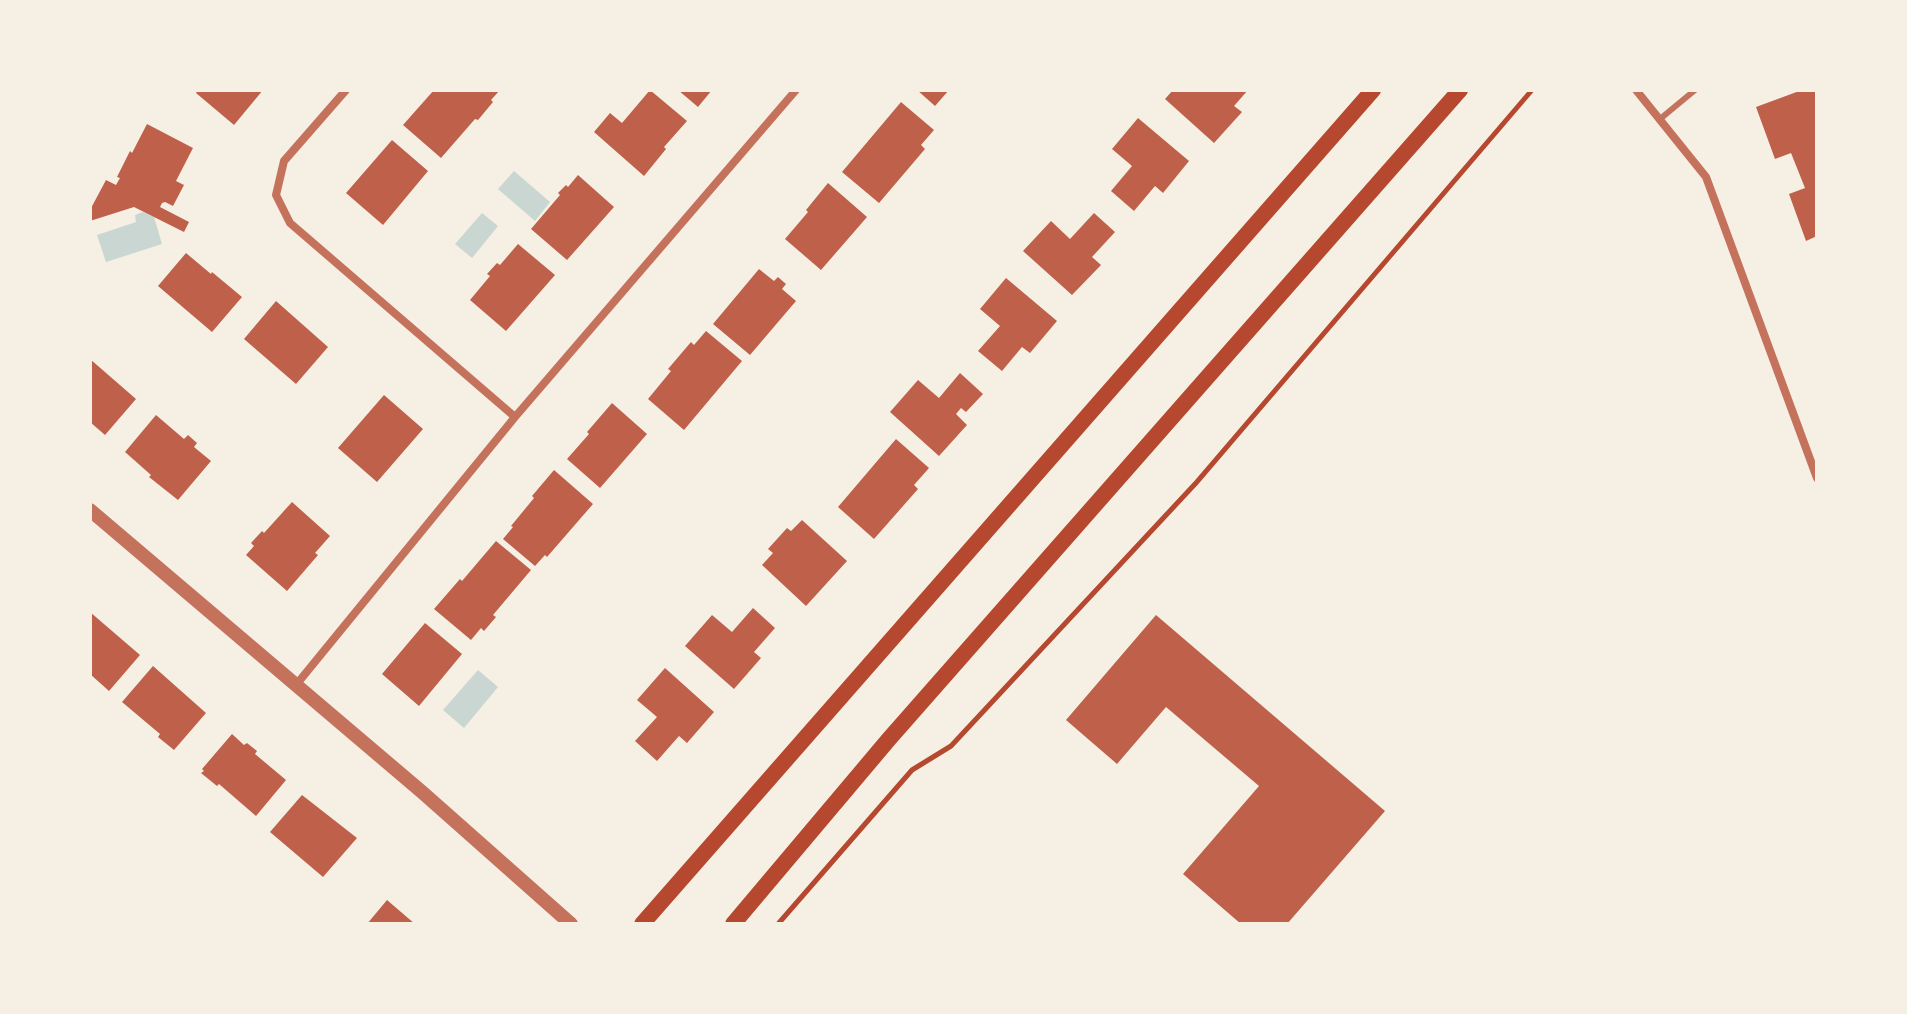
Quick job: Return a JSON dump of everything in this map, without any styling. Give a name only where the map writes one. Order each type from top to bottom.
[{"type":"main road","points":[[642,924],[1373,90]]},
{"type":"main road","points":[[733,924],[889,739],[1460,90]]},
{"type":"street","points":[[346,90],[284,161],[276,195],[290,223],[515,417]]},
{"type":"street","points":[[295,686],[515,417],[796,90]]},
{"type":"street","points":[[1636,90],[1706,177],[1817,478]]},
{"type":"street","points":[[90,510],[422,792],[571,924]]},
{"type":"lane","points":[[1660,119],[1695,90]]},
{"type":"path","points":[[778,924],[912,770],[951,746],[1195,484],[1532,90]]},
{"type":"shaded area","points":[[514,171],[550,202],[535,221],[498,189]]},
{"type":"shaded area","points":[[143,212],[154,217],[162,244],[106,262],[97,235],[136,222],[135,215]]},
{"type":"shaded area","points":[[482,213],[498,226],[472,258],[455,244]]},
{"type":"shaded area","points":[[478,670],[498,687],[464,728],[443,710]]},
{"type":"building","points":[[198,90],[263,90],[234,125],[196,93]]},
{"type":"building","points":[[434,90],[500,90],[478,120],[475,119],[441,158],[403,125]]},
{"type":"building","points":[[650,90],[687,121],[644,176],[594,132],[610,113],[622,123]]},
{"type":"building","points":[[678,90],[712,90],[698,107]]},
{"type":"building","points":[[917,90],[949,90],[935,106]]},
{"type":"building","points":[[1173,90],[1248,90],[1234,106],[1242,112],[1214,143],[1165,99]]},
{"type":"building","points":[[1802,90],[1817,90],[1817,236],[1806,241],[1789,194],[1805,188],[1791,153],[1775,159],[1756,107]]},
{"type":"building","points":[[901,102],[934,130],[921,145],[925,149],[879,203],[842,172]]},
{"type":"building","points":[[1138,118],[1189,161],[1163,193],[1155,186],[1134,211],[1111,191],[1132,166],[1112,149]]},
{"type":"building","points":[[147,124],[193,148],[176,181],[184,185],[173,206],[165,202],[160,207],[189,222],[184,232],[134,207],[90,221],[90,210],[106,180],[116,185],[130,151],[132,153]]},
{"type":"building","points":[[392,140],[428,171],[383,225],[346,193]]},
{"type":"building","points":[[578,175],[614,207],[567,260],[531,229],[560,195],[558,193]]},
{"type":"building","points":[[828,183],[867,217],[821,270],[785,239]]},
{"type":"building","points":[[1094,213],[1115,232],[1092,257],[1101,265],[1072,295],[1023,251],[1051,221],[1070,239]]},
{"type":"building","points":[[518,244],[555,275],[506,331],[470,300],[490,276],[487,274],[497,263],[500,265]]},
{"type":"building","points":[[186,253],[242,297],[212,332],[158,286]]},
{"type":"building","points":[[759,269],[774,281],[778,277],[786,284],[782,289],[796,301],[750,355],[713,324]]},
{"type":"building","points":[[1006,278],[1057,321],[1030,353],[1022,347],[1002,371],[978,351],[1000,326],[980,309]]},
{"type":"building","points":[[276,301],[328,347],[296,384],[244,339]]},
{"type":"building","points":[[706,331],[742,361],[684,430],[648,399],[691,342],[694,345]]},
{"type":"building","points":[[90,359],[136,399],[105,435],[90,422]]},
{"type":"building","points":[[960,373],[983,394],[966,412],[961,408],[956,414],[967,425],[939,456],[890,412],[918,380],[939,398]]},
{"type":"building","points":[[384,395],[423,429],[377,482],[338,448]]},
{"type":"building","points":[[612,403],[647,434],[600,488],[567,459]]},
{"type":"building","points":[[156,415],[184,439],[188,435],[197,443],[194,447],[211,461],[178,500],[149,477],[151,475],[125,452]]},
{"type":"building","points":[[896,439],[929,468],[914,485],[918,489],[874,539],[838,507]]},
{"type":"building","points":[[554,470],[593,504],[547,557],[545,555],[535,566],[503,539]]},
{"type":"building","points":[[292,502],[330,536],[287,591],[246,555],[254,546],[251,543]]},
{"type":"building","points":[[802,520],[847,561],[806,606],[762,565],[773,553],[768,549],[787,528],[791,531]]},
{"type":"building","points":[[496,541],[531,570],[493,615],[496,617],[484,631],[481,628],[471,640],[434,609]]},
{"type":"building","points":[[753,608],[775,628],[754,652],[761,658],[734,689],[685,646],[712,615],[732,632]]},
{"type":"building","points":[[90,612],[140,655],[109,691],[90,674]]},
{"type":"building","points":[[1156,615],[1385,811],[1287,924],[1241,924],[1183,874],[1259,786],[1166,707],[1117,764],[1066,720]]},
{"type":"building","points":[[425,623],[462,654],[419,706],[382,674]]},
{"type":"building","points":[[153,666],[206,713],[174,750],[122,702]]},
{"type":"building","points":[[665,668],[714,712],[687,743],[679,736],[657,761],[635,741],[657,717],[637,700]]},
{"type":"building","points":[[232,734],[257,751],[255,754],[286,780],[256,816],[219,784],[217,786],[201,773]]},
{"type":"building","points":[[302,795],[357,838],[323,877],[270,832]]},
{"type":"building","points":[[387,900],[415,924],[367,924]]}]
